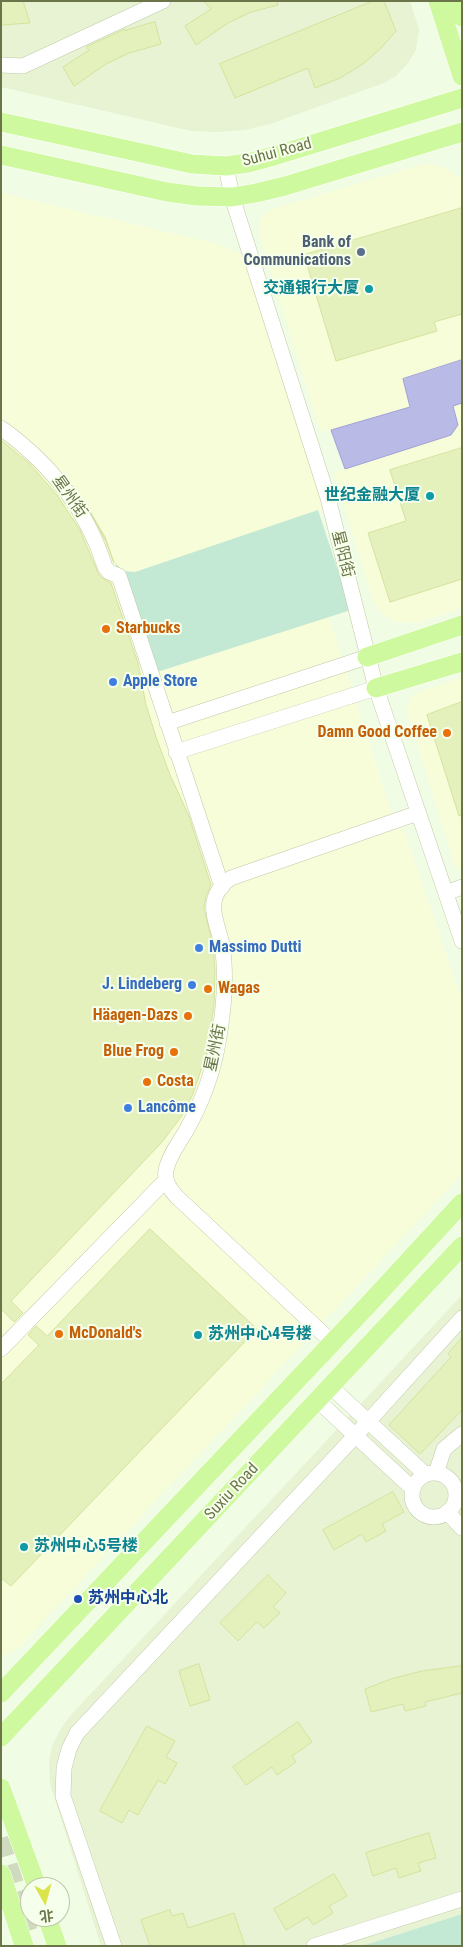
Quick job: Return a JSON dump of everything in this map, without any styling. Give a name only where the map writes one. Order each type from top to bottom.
[{"type":"main road","points":[[438,1],[462,76]]},
{"type":"main road","points":[[457,1],[462,17]]},
{"type":"main road","name":"Suhui Road","points":[[1,122],[166,159],[210,166],[226,166],[248,163],[274,156],[462,98]]},
{"type":"main road","name":"Suhui Road","points":[[1,155],[167,192],[197,196],[232,197],[285,186],[462,132]]},
{"type":"main road","points":[[367,657],[462,625]]},
{"type":"main road","points":[[376,688],[462,662]]},
{"type":"main road","name":"Suxiu Road","points":[[1,1693],[462,1203]]},
{"type":"main road","name":"Suxiu Road","points":[[1,1737],[318,1402],[462,1246]]},
{"type":"main road","points":[[1,1788],[33,1877]]},
{"type":"main road","points":[[1,1874],[24,1946]]},
{"type":"main road","points":[[51,1927],[57,1946]]},
{"type":"street","points":[[1,66],[23,66],[163,1]]},
{"type":"street","name":"星阳街","points":[[226,166],[232,197],[328,498],[376,688],[462,941]]},
{"type":"street","name":"星州街","points":[[1,428],[38,459],[62,484],[90,528],[105,567],[109,572],[119,576],[167,723]]},
{"type":"street","points":[[367,657],[167,723],[176,752],[222,887],[232,878],[418,813]]},
{"type":"street","points":[[176,752],[376,688]]},
{"type":"street","name":"星州街","points":[[166,1180],[169,1160],[195,1115],[205,1090],[219,1039],[223,1013],[224,978],[222,943],[215,916],[214,902],[222,887]]},
{"type":"street","points":[[446,893],[462,887]]},
{"type":"street","points":[[1,1349],[166,1180],[169,1188],[177,1197],[332,1342]]},
{"type":"street","points":[[114,1946],[63,1796],[64,1768],[68,1749],[77,1733],[462,1318]]},
{"type":"street","points":[[331,1387],[430,1474],[448,1478],[455,1488],[455,1502],[447,1512],[434,1517],[422,1513],[413,1502],[412,1489],[420,1478],[430,1474],[444,1449],[462,1434]]},
{"type":"street","points":[[318,1402],[412,1489]]},
{"type":"street","points":[[447,1512],[462,1528]]},
{"type":"street","points":[[314,1946],[462,1899]]},
{"type":"shaded area","points":[[1,1],[410,1],[419,29],[416,50],[408,63],[396,76],[384,83],[270,124],[245,130],[191,131],[1,87]]},
{"type":"shaded area","points":[[431,164],[446,168],[459,177],[462,182],[462,360],[403,379],[410,407],[321,432],[259,235],[260,221],[267,211],[416,166]]},
{"type":"shaded area","points":[[1,193],[214,243],[236,251],[247,259],[332,506],[318,511],[351,610],[329,617],[393,818],[406,836],[462,1001],[462,1174],[19,1647],[1,1656]]},
{"type":"shaded area","name":"世纪金融大厦","points":[[462,403],[462,608],[418,623],[395,622],[384,615],[374,604],[334,472],[451,435],[458,425],[453,406]]},
{"type":"shaded area","points":[[318,510],[351,610],[154,673],[115,563],[123,571],[135,572]]},
{"type":"shaded area","points":[[462,678],[462,868],[456,870],[407,707],[411,697],[421,691]]},
{"type":"shaded area","points":[[462,1295],[462,1914],[362,1946],[101,1946],[50,1784],[49,1762],[52,1746],[60,1730],[70,1716]]},
{"type":"shaded area","points":[[462,1914],[462,1946],[362,1946]]},
{"type":"water","points":[[462,360],[462,403],[453,406],[458,425],[451,435],[345,469],[331,430],[410,407],[403,379]]},
{"type":"building","points":[[1,1],[23,1],[30,23],[1,25]]},
{"type":"building","points":[[204,1],[277,1],[278,5],[251,12],[228,23],[196,45],[185,26],[211,9]]},
{"type":"building","points":[[373,1],[384,1],[396,31],[363,64],[340,78],[315,88],[308,68],[235,98],[220,64]]},
{"type":"building","points":[[155,22],[161,44],[129,53],[106,64],[74,86],[63,67],[89,50],[86,47],[125,29]]},
{"type":"building","name":"交通银行大厦","points":[[462,208],[462,314],[434,322],[437,331],[336,361],[304,255]]},
{"type":"building","points":[[1,440],[29,463],[57,495],[80,530],[98,573],[102,578],[111,583],[138,663],[146,705],[156,737],[170,775],[189,816],[211,885],[206,896],[204,908],[213,946],[215,969],[214,1005],[207,1052],[193,1094],[181,1117],[162,1142],[11,1301],[23,1313],[14,1322],[1,1311]]},
{"type":"building","points":[[462,448],[462,579],[390,602],[368,533],[406,521],[390,470]]},
{"type":"building","points":[[88,508],[105,537],[114,563],[106,542]]},
{"type":"building","points":[[462,702],[462,815],[459,816],[427,715]]},
{"type":"building","points":[[150,1229],[257,1329],[11,1586],[1,1578],[1,1384],[39,1345],[28,1335],[36,1326],[47,1336]]},
{"type":"building","points":[[462,1338],[462,1410],[420,1454],[389,1425],[451,1357],[448,1354]]},
{"type":"building","points":[[393,1492],[404,1512],[382,1524],[386,1531],[366,1542],[362,1534],[334,1550],[323,1530]]},
{"type":"building","points":[[268,1575],[286,1593],[273,1607],[280,1613],[264,1628],[257,1622],[238,1641],[220,1623]]},
{"type":"building","points":[[199,1664],[210,1700],[190,1706],[179,1671]]},
{"type":"building","points":[[462,1666],[462,1693],[425,1702],[426,1706],[405,1711],[403,1704],[371,1712],[365,1689],[391,1679],[422,1671]]},
{"type":"building","points":[[298,1722],[312,1742],[292,1756],[296,1762],[277,1775],[272,1767],[246,1785],[233,1767]]},
{"type":"building","points":[[147,1726],[175,1741],[166,1757],[177,1763],[165,1784],[158,1780],[138,1815],[129,1810],[122,1823],[100,1811]]},
{"type":"building","points":[[429,1833],[436,1858],[418,1863],[421,1871],[399,1878],[396,1868],[373,1876],[366,1853]]},
{"type":"building","points":[[334,1874],[347,1896],[329,1906],[333,1913],[313,1925],[308,1917],[286,1930],[274,1909]]},
{"type":"building","points":[[170,1910],[172,1916],[183,1913],[188,1928],[234,1913],[245,1946],[150,1946],[141,1920]]},
{"type":"tunnel","points":[[1,1838],[28,1931]]},
{"type":"place","name":"Bank of Communications","points":[[361,252]]},
{"type":"place","name":"交通银行大厦","points":[[369,289]]},
{"type":"place","name":"世纪金融大厦","points":[[430,496]]},
{"type":"place","name":"Starbucks","points":[[106,629]]},
{"type":"place","name":"Apple Store","points":[[113,682]]},
{"type":"place","name":"Damn Good Coffee","points":[[447,733]]},
{"type":"place","name":"Massimo Dutti","points":[[199,948]]},
{"type":"place","name":"J. Lindeberg","points":[[192,985]]},
{"type":"place","name":"Wagas","points":[[208,989]]},
{"type":"place","name":"Häagen-Dazs","points":[[188,1016]]},
{"type":"place","name":"Blue Frog","points":[[174,1052]]},
{"type":"place","name":"Costa","points":[[147,1082]]},
{"type":"place","name":"Lancôme","points":[[128,1108]]},
{"type":"place","name":"McDonald's","points":[[59,1334]]},
{"type":"place","name":"苏州中心4号楼","points":[[198,1335]]},
{"type":"place","name":"苏州中心5号楼","points":[[24,1547]]},
{"type":"place","name":"苏州中心北","points":[[78,1599]]}]
